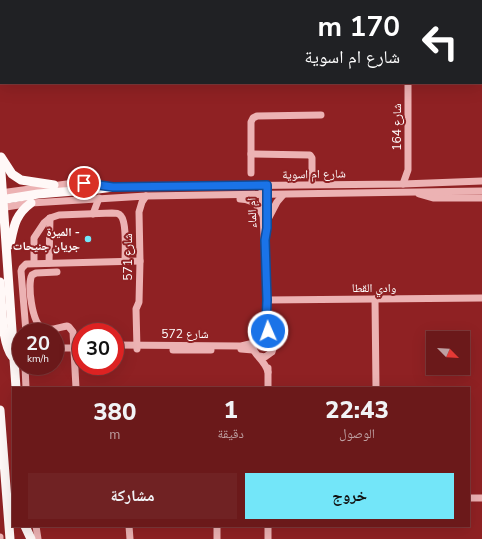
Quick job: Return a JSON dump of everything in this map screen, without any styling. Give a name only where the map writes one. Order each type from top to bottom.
[{"type":"main road","points":[[0,154],[12,174],[21,180],[54,185]]},
{"type":"main road","points":[[0,158],[1,200],[7,254],[12,329]]},
{"type":"main road","points":[[1,200],[38,194],[113,187]]},
{"type":"main road","points":[[7,254],[13,227],[17,217],[31,202]]},
{"type":"main road","points":[[0,282],[7,347],[12,356]]},
{"type":"main road","points":[[15,375],[16,387]]},
{"type":"main road","points":[[0,410],[10,539]]},
{"type":"main road","points":[[0,452],[4,462]]},
{"type":"main road","points":[[25,527],[26,539]]},
{"type":"main road","points":[[25,527],[31,539]]},
{"type":"street","name":"شارع 164","points":[[403,184],[408,170],[408,84]]},
{"type":"street","points":[[251,172],[251,122],[254,117],[321,115]]},
{"type":"street","points":[[251,154],[309,154],[312,158],[314,184]]},
{"type":"street","points":[[408,170],[412,178],[418,184]]},
{"type":"street","name":"شارع ام اسوية","points":[[1,200],[54,185],[84,183],[113,187],[482,182]]},
{"type":"street","name":"ام الماء","points":[[260,337],[264,332],[266,325],[267,300],[265,185]]},
{"type":"street","name":"شارع ام اسوية","points":[[1,200],[31,202],[146,196],[482,191]]},
{"type":"street","points":[[418,193],[425,197],[433,198],[482,198]]},
{"type":"street","points":[[220,195],[252,201],[258,206],[265,219],[283,195]]},
{"type":"street","name":"شارع 571","points":[[139,347],[139,212],[142,202],[146,196]]},
{"type":"street","name":"شارع 571","points":[[130,197],[139,212]]},
{"type":"street","points":[[93,214],[99,198]]},
{"type":"street","points":[[34,263],[34,238],[44,223],[50,218],[59,215],[112,213],[122,216],[124,223],[125,261]]},
{"type":"street","points":[[49,263],[50,218]]},
{"type":"street","points":[[25,323],[21,271],[26,264],[140,261]]},
{"type":"street","points":[[57,272],[36,272],[32,275],[30,282],[32,309],[39,325],[42,328],[47,329],[67,326],[72,329]]},
{"type":"street","name":"وادي القطا","points":[[267,300],[482,298]]},
{"type":"street","points":[[374,299],[376,387]]},
{"type":"street","name":"ام الماء","points":[[266,325],[270,340]]},
{"type":"street","points":[[268,372],[265,363],[253,346],[260,337],[270,340],[273,346],[270,354],[268,387]]},
{"type":"street","name":"شارع 572","points":[[124,346],[253,346]]},
{"type":"street","name":"شارع 572","points":[[124,348],[139,347]]},
{"type":"street","points":[[259,356],[264,357],[270,354]]},
{"type":"street","points":[[25,375],[26,387]]},
{"type":"street","points":[[76,375],[76,387]]},
{"type":"street","points":[[470,498],[482,498]]},
{"type":"street","points":[[36,527],[38,539]]},
{"type":"street","points":[[129,527],[130,539]]},
{"type":"street","points":[[217,527],[217,539]]},
{"type":"street","points":[[268,527],[268,539]]},
{"type":"place","name":"الميرة - جريان جنيحات","points":[[88,239]]},
{"type":"route","points":[[84,183],[113,187],[267,185],[267,228],[265,240],[267,300],[266,325],[268,331]]}]
